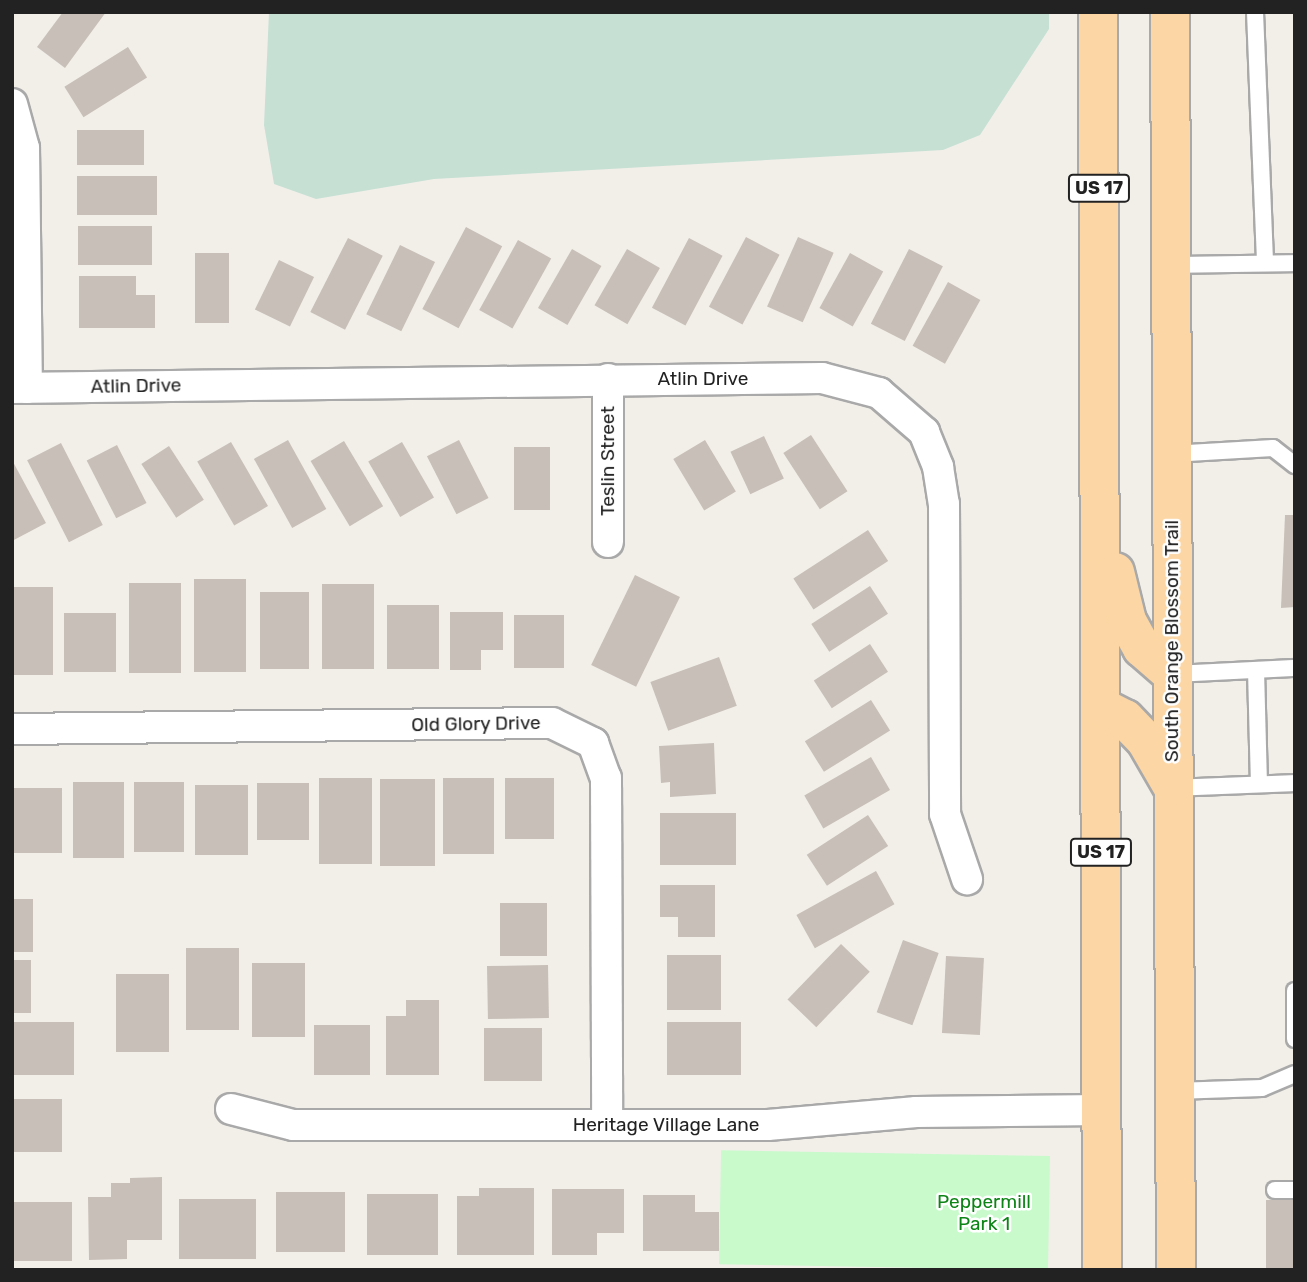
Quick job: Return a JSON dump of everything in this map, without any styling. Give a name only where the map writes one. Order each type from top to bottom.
[{"type":"main road","name":"US 17","points":[[1098,12],[1102,1270]]},
{"type":"main road","name":"South Orange Blossom Trail","points":[[1170,12],[1176,1270]]},
{"type":"main road","points":[[1100,512],[1127,621],[1142,648],[1172,674]]},
{"type":"main road","points":[[1101,707],[1125,719],[1146,741],[1173,788]]},
{"type":"street","points":[[12,104],[24,148],[20,388]]},
{"type":"street","name":"Atlin Drive","points":[[20,388],[822,378],[879,393],[924,432],[944,504],[945,814],[967,879]]},
{"type":"street","name":"Teslin Street","points":[[608,379],[608,542]]},
{"type":"street","name":"Old Glory Drive","points":[[12,729],[552,723],[593,743],[606,778],[607,1125]]},
{"type":"street","name":"Heritage Village Lane","points":[[231,1109],[293,1125],[607,1125],[1102,1110]]},
{"type":"lane","points":[[1255,12],[1265,263]]},
{"type":"lane","points":[[1171,265],[1295,263]]},
{"type":"lane","points":[[1171,454],[1273,448],[1295,465]]},
{"type":"lane","points":[[1172,674],[1295,668]]},
{"type":"lane","points":[[1255,670],[1259,784]]},
{"type":"lane","points":[[1173,788],[1295,783]]},
{"type":"lane","points":[[1295,991],[1295,1039]]},
{"type":"lane","points":[[1175,1091],[1262,1088],[1295,1074]]},
{"type":"lane","points":[[1275,1190],[1295,1190]]},
{"type":"green space","points":[[269,12],[1049,12],[1049,29],[980,135],[943,150],[434,179],[316,199],[274,184],[264,125]]},
{"type":"green space","name":"Peppermill Park 1","points":[[721,1150],[1050,1156],[1048,1270],[719,1264]]},
{"type":"building","points":[[63,12],[106,12],[65,68],[37,47]]},
{"type":"building","points":[[128,47],[147,78],[83,117],[64,87]]},
{"type":"building","points":[[77,130],[144,130],[144,165],[77,165]]},
{"type":"building","points":[[77,176],[157,176],[157,215],[77,215]]},
{"type":"building","points":[[78,226],[152,226],[152,265],[78,265]]},
{"type":"building","points":[[466,227],[502,246],[459,328],[422,309]]},
{"type":"building","points":[[746,237],[780,255],[742,325],[709,307]]},
{"type":"building","points":[[798,237],[834,253],[803,322],[767,306]]},
{"type":"building","points":[[348,238],[383,256],[345,330],[310,312]]},
{"type":"building","points":[[689,238],[723,256],[685,326],[652,308]]},
{"type":"building","points":[[518,240],[551,258],[512,328],[479,310]]},
{"type":"building","points":[[400,245],[435,262],[401,331],[366,314]]},
{"type":"building","points":[[572,249],[601,266],[567,325],[538,308]]},
{"type":"building","points":[[627,249],[660,268],[627,324],[594,305]]},
{"type":"building","points":[[909,249],[943,266],[905,341],[871,324]]},
{"type":"building","points":[[195,253],[229,253],[229,323],[195,323]]},
{"type":"building","points":[[850,253],[883,271],[853,327],[819,308]]},
{"type":"building","points":[[279,260],[314,277],[290,327],[255,309]]},
{"type":"building","points":[[79,276],[136,276],[136,295],[155,295],[155,328],[79,328]]},
{"type":"building","points":[[948,282],[980,300],[945,364],[913,346]]},
{"type":"building","points":[[811,435],[847,491],[820,509],[783,453]]},
{"type":"building","points":[[764,436],[784,479],[750,494],[730,452]]},
{"type":"building","points":[[288,440],[326,509],[292,528],[254,459]]},
{"type":"building","points":[[459,440],[489,498],[456,514],[427,456]]},
{"type":"building","points":[[705,440],[736,491],[704,510],[673,459]]},
{"type":"building","points":[[344,441],[383,506],[350,526],[311,461]]},
{"type":"building","points":[[231,442],[268,506],[234,526],[197,462]]},
{"type":"building","points":[[402,442],[434,497],[400,517],[368,462]]},
{"type":"building","points":[[61,443],[103,525],[69,542],[27,460]]},
{"type":"building","points":[[117,445],[147,503],[116,518],[87,460]]},
{"type":"building","points":[[169,446],[204,500],[176,518],[141,464]]},
{"type":"building","points":[[514,447],[550,447],[550,510],[514,510]]},
{"type":"building","points":[[12,460],[46,523],[12,541]]},
{"type":"building","points":[[1285,515],[1295,515],[1295,607],[1281,608]]},
{"type":"building","points":[[868,530],[888,561],[814,610],[793,578]]},
{"type":"building","points":[[635,575],[680,597],[636,687],[591,665]]},
{"type":"building","points":[[194,579],[246,579],[246,672],[194,672]]},
{"type":"building","points":[[129,583],[181,583],[181,673],[129,673]]},
{"type":"building","points":[[322,584],[374,584],[374,669],[322,669]]},
{"type":"building","points":[[870,586],[888,614],[829,652],[811,624]]},
{"type":"building","points":[[12,587],[53,587],[53,675],[12,675]]},
{"type":"building","points":[[260,592],[309,592],[309,669],[260,669]]},
{"type":"building","points":[[387,605],[439,605],[439,669],[387,669]]},
{"type":"building","points":[[450,612],[503,612],[503,650],[481,650],[481,670],[450,670]]},
{"type":"building","points":[[64,613],[116,613],[116,672],[64,672]]},
{"type":"building","points":[[514,615],[564,615],[564,668],[514,668]]},
{"type":"building","points":[[870,644],[888,672],[832,708],[814,680]]},
{"type":"building","points":[[719,657],[737,706],[668,731],[650,682]]},
{"type":"building","points":[[871,700],[890,731],[824,772],[805,741]]},
{"type":"building","points":[[714,743],[716,794],[670,797],[670,782],[661,783],[659,746]]},
{"type":"building","points":[[871,757],[890,790],[823,828],[804,796]]},
{"type":"building","points":[[319,778],[372,778],[372,864],[319,864]]},
{"type":"building","points":[[443,778],[494,778],[494,854],[443,854]]},
{"type":"building","points":[[505,778],[554,778],[554,839],[505,839]]},
{"type":"building","points":[[380,779],[435,779],[435,866],[380,866]]},
{"type":"building","points":[[73,782],[124,782],[124,858],[73,858]]},
{"type":"building","points":[[134,782],[184,782],[184,852],[134,852]]},
{"type":"building","points":[[257,783],[309,783],[309,840],[257,840]]},
{"type":"building","points":[[195,785],[248,785],[248,855],[195,855]]},
{"type":"building","points":[[12,788],[62,788],[62,853],[12,853]]},
{"type":"building","points":[[660,813],[736,813],[736,865],[660,865]]},
{"type":"building","points":[[868,815],[888,846],[827,886],[807,855]]},
{"type":"building","points":[[876,871],[894,904],[815,948],[796,915]]},
{"type":"building","points":[[660,885],[715,885],[715,937],[678,937],[678,917],[660,917]]},
{"type":"building","points":[[12,899],[33,899],[33,952],[12,952]]},
{"type":"building","points":[[500,903],[547,903],[547,956],[500,956]]},
{"type":"building","points":[[903,940],[939,953],[912,1025],[877,1012]]},
{"type":"building","points":[[841,944],[870,972],[816,1027],[788,999]]},
{"type":"building","points":[[186,948],[239,948],[239,1030],[186,1030]]},
{"type":"building","points":[[667,955],[721,955],[721,1010],[667,1010]]},
{"type":"building","points":[[946,956],[984,958],[980,1035],[942,1033]]},
{"type":"building","points":[[12,960],[31,960],[31,1013],[12,1013]]},
{"type":"building","points":[[252,963],[305,963],[305,1037],[252,1037]]},
{"type":"building","points":[[548,965],[549,1018],[488,1019],[487,966]]},
{"type":"building","points":[[116,974],[169,974],[169,1052],[116,1052]]},
{"type":"building","points":[[406,1000],[439,1000],[439,1075],[386,1075],[386,1016],[406,1016]]},
{"type":"building","points":[[12,1022],[74,1022],[74,1075],[12,1075]]},
{"type":"building","points":[[667,1022],[741,1022],[741,1075],[667,1075]]},
{"type":"building","points":[[314,1025],[370,1025],[370,1075],[314,1075]]},
{"type":"building","points":[[484,1028],[542,1028],[542,1081],[484,1081]]},
{"type":"building","points":[[12,1099],[62,1099],[62,1152],[12,1152]]},
{"type":"building","points":[[162,1177],[162,1240],[127,1240],[127,1259],[89,1260],[88,1197],[111,1197],[111,1183],[130,1183],[130,1178]]},
{"type":"building","points":[[479,1188],[534,1188],[534,1255],[457,1255],[457,1196],[479,1196]]},
{"type":"building","points":[[552,1189],[624,1189],[624,1233],[597,1233],[597,1255],[552,1255]]},
{"type":"building","points":[[276,1192],[345,1192],[345,1252],[276,1252]]},
{"type":"building","points":[[367,1194],[438,1194],[438,1255],[367,1255]]},
{"type":"building","points":[[643,1195],[695,1195],[695,1212],[719,1212],[719,1251],[643,1251]]},
{"type":"building","points":[[179,1199],[256,1199],[256,1259],[179,1259]]},
{"type":"building","points":[[1266,1200],[1295,1200],[1295,1270],[1266,1270]]},
{"type":"building","points":[[12,1202],[72,1202],[72,1261],[12,1261]]}]
